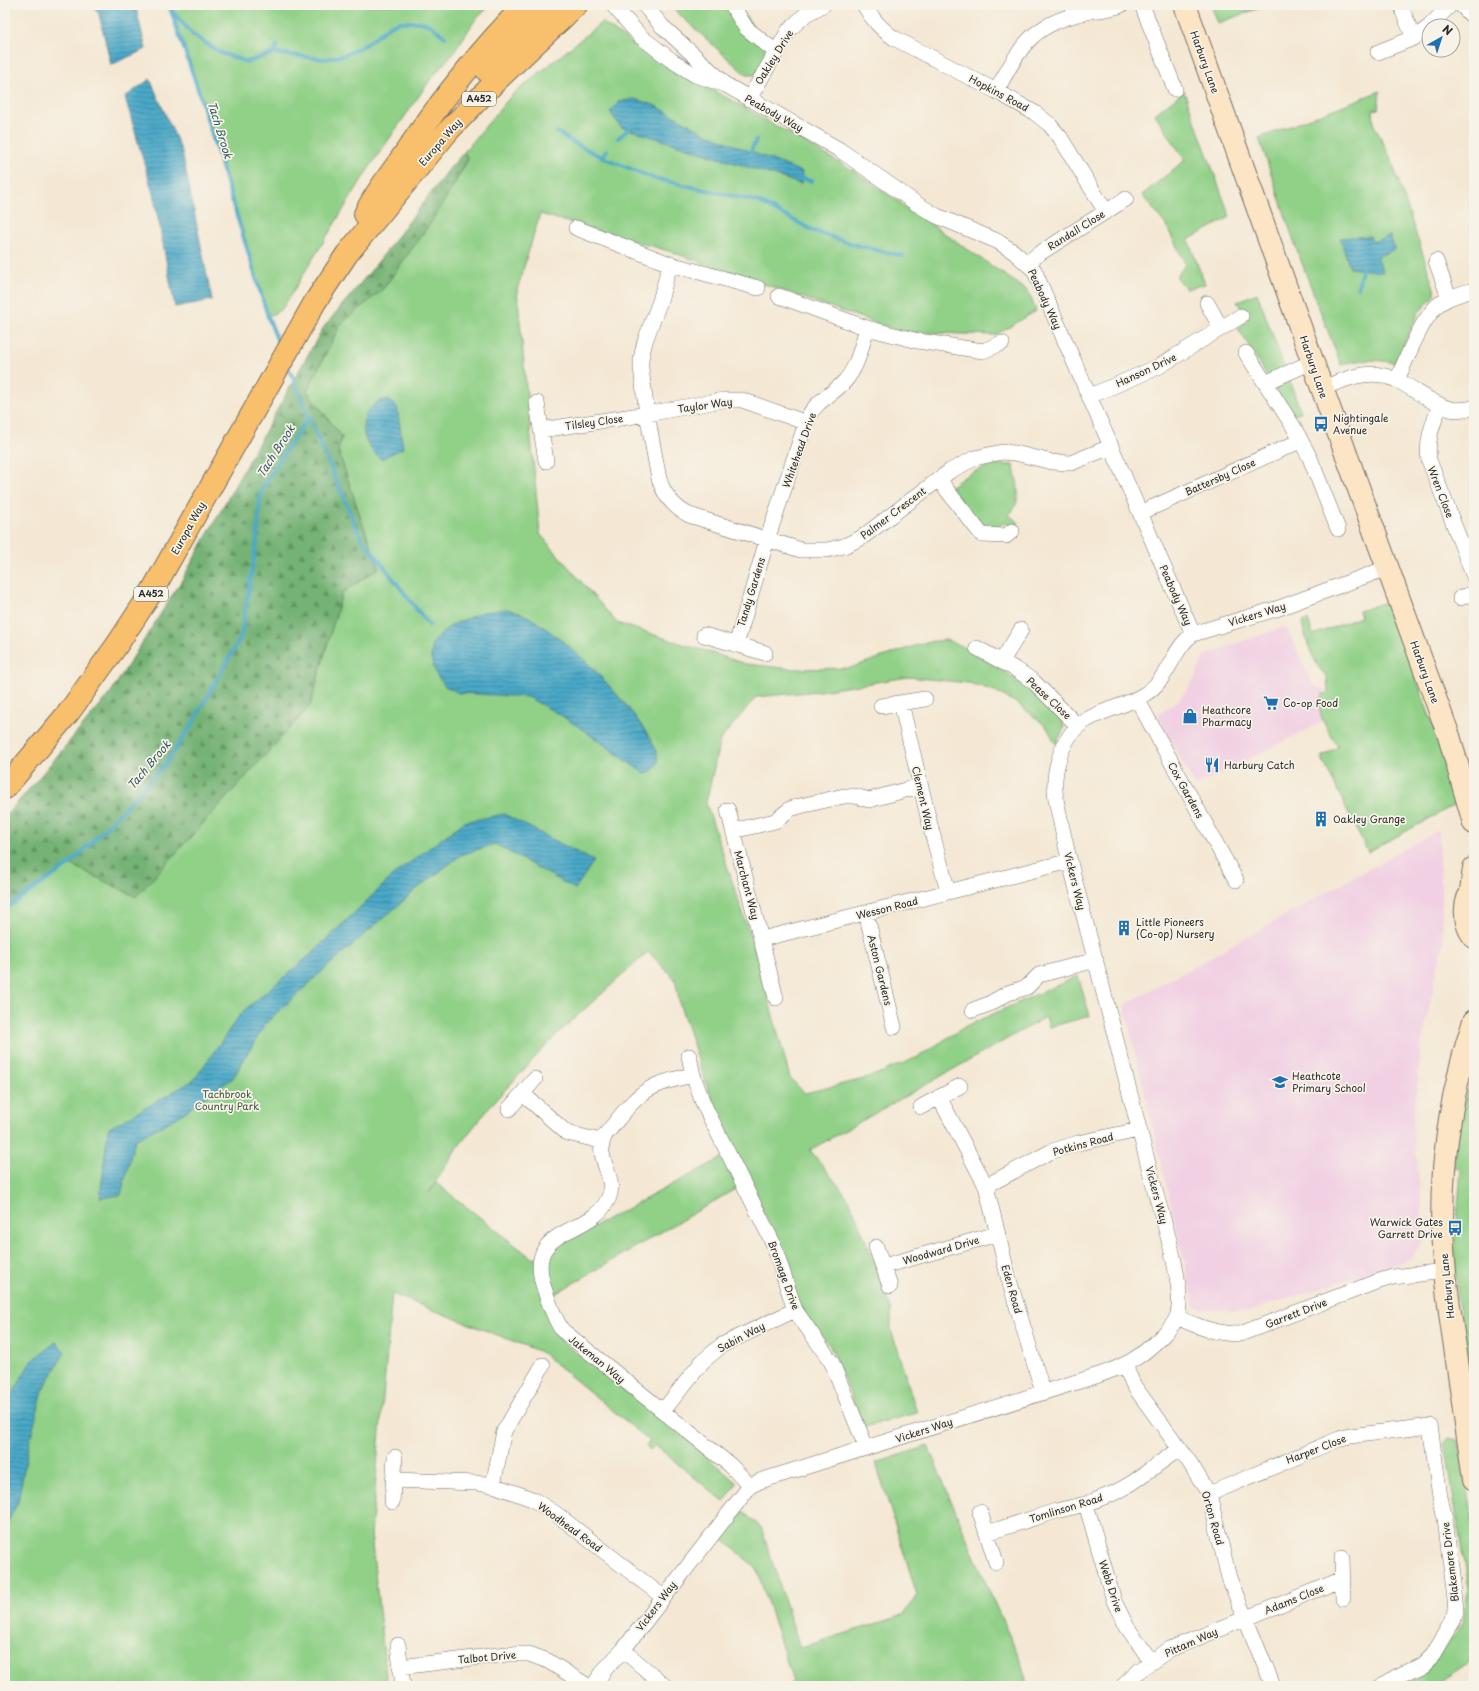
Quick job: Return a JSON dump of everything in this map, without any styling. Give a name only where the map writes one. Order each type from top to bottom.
[{"type":"highway","name":"Europa Way","points":[[347,254],[369,206],[449,91],[478,56],[525,5]]},
{"type":"highway","points":[[379,191],[428,140],[485,73],[549,5]]},
{"type":"highway","name":"Europa Way","points":[[5,788],[69,712],[117,645],[146,600],[296,336],[347,254],[449,130],[498,79],[576,5]]},
{"type":"street","name":"Peabody Way","points":[[613,5],[640,36],[672,60],[695,75],[726,85]]},
{"type":"street","name":"Peabody Way","points":[[644,5],[662,26],[726,85],[840,150],[917,204],[937,216],[998,241],[1034,270],[1090,396],[1110,447],[1193,634]]},
{"type":"street","points":[[732,5],[746,28],[776,52]]},
{"type":"street","name":"Oakley Drive","points":[[749,99],[789,30],[806,14],[823,5]]},
{"type":"street","name":"Hopkins Road","points":[[864,5],[875,23],[894,38],[1035,112],[1049,124],[1060,137],[1106,212]]},
{"type":"street","points":[[996,91],[1020,49],[1027,40],[1042,29],[1072,16],[1092,11],[1111,9],[1121,5]]},
{"type":"street","points":[[1142,5],[1175,89]]},
{"type":"street","name":"Harbury Lane","points":[[1185,5],[1312,362],[1449,736],[1474,826]]},
{"type":"street","points":[[1438,18],[1450,5]]},
{"type":"street","points":[[1461,5],[1474,18]]},
{"type":"street","points":[[1403,12],[1414,38]]},
{"type":"street","points":[[1378,52],[1414,38],[1421,33]]},
{"type":"street","name":"Randall Close","points":[[1027,263],[1040,253],[1126,199]]},
{"type":"street","points":[[576,228],[670,264],[758,288]]},
{"type":"street","points":[[1436,261],[1449,298]]},
{"type":"street","name":"Palmer Crescent","points":[[670,264],[660,300],[645,341],[641,368],[647,414],[659,479],[663,491],[672,502],[680,510],[689,514],[801,550],[818,551],[844,546],[861,538],[950,471],[975,458],[1002,452],[1015,453],[1052,462],[1065,463],[1076,461],[1110,447]]},
{"type":"street","points":[[1397,380],[1428,315],[1440,302],[1474,290]]},
{"type":"street","points":[[779,296],[867,328],[918,341],[983,351],[1002,343]]},
{"type":"street","points":[[1206,303],[1221,328]]},
{"type":"street","name":"Hanson Drive","points":[[1090,396],[1158,367],[1241,316]]},
{"type":"street","name":"Whitehead Drive","points":[[767,540],[807,423],[815,406],[839,387],[853,371],[867,328]]},
{"type":"street","points":[[1246,353],[1293,426],[1310,458],[1338,529]]},
{"type":"street","points":[[1265,383],[1312,362]]},
{"type":"street","points":[[1322,388],[1350,378],[1367,374],[1381,375],[1397,380],[1440,405],[1451,409],[1474,408]]},
{"type":"street","name":"Taylor Way","points":[[647,414],[723,400],[742,400],[807,423]]},
{"type":"street","points":[[537,403],[546,461]]},
{"type":"street","name":"Wren Close","points":[[1440,405],[1428,440],[1429,460],[1474,577]]},
{"type":"street","name":"Tilsley Close","points":[[541,430],[647,414]]},
{"type":"street","name":"Battersby Close","points":[[1140,513],[1300,441]]},
{"type":"street","points":[[939,480],[982,535],[1006,536],[1012,531]]},
{"type":"street","name":"Tandy Gardens","points":[[736,645],[767,540]]},
{"type":"street","name":"Vickers Way","points":[[593,1686],[606,1668],[623,1650],[750,1486],[760,1481],[866,1447],[896,1439],[1125,1366],[1150,1348],[1171,1327],[1177,1317],[1180,1301],[1178,1282],[1070,861],[1055,791],[1055,774],[1066,742],[1078,726],[1101,712],[1137,699],[1146,694],[1160,681],[1179,648],[1185,640],[1193,634],[1279,608],[1387,568]]},
{"type":"street","points":[[1002,661],[1021,630]]},
{"type":"street","points":[[704,635],[765,653]]},
{"type":"street","name":"Pease Close","points":[[977,648],[1002,661],[1034,682],[1078,726]]},
{"type":"street","points":[[881,706],[925,698]]},
{"type":"street","name":"Cox Gardens","points":[[1137,699],[1236,880]]},
{"type":"street","name":"Clement Way","points":[[902,703],[920,786],[948,892]]},
{"type":"street","points":[[733,831],[775,820],[790,809],[800,806],[844,796],[855,796],[869,800],[920,786]]},
{"type":"street","name":"Marchant Way","points":[[728,810],[754,917],[762,940]]},
{"type":"street","name":"Wesson Road","points":[[762,940],[1070,861]]},
{"type":"street","points":[[1474,868],[1473,890],[1466,915],[1470,932],[1474,936]]},
{"type":"street","name":"Aston Gardens","points":[[866,913],[894,1027]]},
{"type":"street","points":[[762,940],[776,998]]},
{"type":"street","points":[[973,1010],[989,1004],[1008,993],[1027,987],[1039,975],[1096,960]]},
{"type":"street","name":"Harbury Lane","points":[[1474,1021],[1453,1102],[1444,1165],[1443,1230],[1445,1271],[1474,1480]]},
{"type":"street","name":"Bromage Drive","points":[[689,1056],[693,1075],[703,1103],[773,1243],[795,1310],[832,1363],[866,1447]]},
{"type":"street","points":[[522,1094],[567,1133],[601,1141],[641,1095],[664,1082],[693,1075]]},
{"type":"street","points":[[509,1109],[535,1079]]},
{"type":"street","points":[[921,1107],[960,1086]]},
{"type":"street","name":"Eden Road","points":[[939,1097],[986,1186],[997,1234],[1042,1392]]},
{"type":"street","name":"Potkins Road","points":[[986,1186],[1050,1152],[1078,1143],[1138,1130]]},
{"type":"street","name":"Jakeman Way","points":[[601,1141],[601,1149],[611,1186],[608,1200],[598,1213],[569,1229],[552,1241],[546,1247],[540,1262],[541,1278],[557,1322],[562,1330],[571,1339],[730,1465],[750,1486]]},
{"type":"street","name":"Woodward Drive","points":[[884,1266],[997,1234]]},
{"type":"street","points":[[876,1247],[890,1286]]},
{"type":"street","name":"Garrett Drive","points":[[1177,1317],[1216,1332],[1240,1334],[1376,1282],[1393,1277],[1445,1271]]},
{"type":"street","name":"Sabin Way","points":[[663,1411],[702,1362],[717,1349],[739,1336],[795,1310]]},
{"type":"street","points":[[493,1485],[504,1431],[543,1365]]},
{"type":"street","name":"Orton Road","points":[[1125,1366],[1134,1386],[1180,1449],[1208,1494],[1228,1578],[1273,1686]]},
{"type":"street","name":"Harper Close","points":[[1208,1494],[1339,1439],[1350,1436],[1430,1426]]},
{"type":"street","name":"Blakemore Drive","points":[[1379,1686],[1423,1665],[1433,1655],[1455,1616],[1455,1599],[1445,1519],[1440,1497],[1430,1426]]},
{"type":"street","name":"Tomlinson Road","points":[[987,1533],[1056,1511],[1086,1504],[1123,1488],[1180,1449]]},
{"type":"street","points":[[392,1502],[395,1457]]},
{"type":"street","name":"Woodhead Road","points":[[393,1480],[493,1485],[532,1499],[554,1513],[663,1597]]},
{"type":"street","name":"Webb Drive","points":[[1086,1504],[1114,1601],[1120,1614],[1150,1661]]},
{"type":"street","points":[[980,1512],[996,1562]]},
{"type":"street","points":[[1342,1558],[1343,1598]]},
{"type":"street","name":"Adams Close","points":[[1244,1619],[1343,1579]]},
{"type":"street","name":"Pittam Way","points":[[1123,1686],[1150,1661],[1170,1649],[1244,1619]]},
{"type":"street","points":[[398,1645],[403,1686]]},
{"type":"street","points":[[623,1650],[665,1686]]},
{"type":"street","name":"Talbot Drive","points":[[400,1667],[507,1654],[529,1654],[548,1661],[588,1686]]},
{"type":"shaded area","points":[[1286,626],[1311,682],[1316,687],[1324,688],[1326,693],[1319,699],[1320,712],[1324,721],[1195,786],[1157,715],[1180,699],[1195,678],[1205,655]]},
{"type":"shaded area","name":"Heathcote Primary School","points":[[1439,830],[1443,944],[1422,1040],[1413,1125],[1425,1237],[1411,1259],[1246,1312],[1195,1308],[1124,1005]]},
{"type":"green space","points":[[171,5],[491,5],[475,20],[457,48],[430,80],[369,168],[282,309],[268,317]]},
{"type":"green space","points":[[669,5],[737,5],[756,30],[775,46],[754,75],[746,75]]},
{"type":"green space","points":[[1211,5],[1269,5],[1218,23]]},
{"type":"green space","name":"Tachbrook Country Park","points":[[602,22],[657,61],[731,100],[854,171],[1028,291],[1036,311],[996,335],[902,332],[669,251],[540,214],[517,290],[540,534],[617,623],[746,664],[792,669],[850,668],[926,642],[946,640],[962,646],[1034,690],[1061,718],[1064,728],[1056,744],[1046,726],[1018,704],[995,691],[969,683],[908,677],[820,691],[756,697],[720,740],[706,803],[755,950],[790,1078],[805,1093],[868,1078],[918,1057],[966,1026],[1078,976],[1090,1016],[1049,1027],[1046,1017],[810,1150],[849,1199],[891,1308],[891,1330],[917,1413],[864,1427],[830,1346],[797,1304],[788,1263],[749,1181],[546,1299],[561,1341],[675,1430],[737,1483],[724,1502],[655,1445],[650,1450],[646,1446],[650,1441],[541,1352],[392,1294],[371,1534],[387,1686],[5,1686],[5,909],[310,706],[342,593],[379,568],[338,450],[342,437],[307,391],[340,325],[383,289],[437,214],[468,160],[464,152],[511,96]],"holes":[[[648,952],[675,979],[680,1005],[712,1101],[735,1151],[533,1259],[436,1183],[429,1193],[454,1152],[491,1105],[556,1035]]]},
{"type":"green space","points":[[1184,91],[1230,217],[1188,240],[1205,284],[1186,289],[1176,276],[1186,265],[1166,225],[1142,195],[1185,160],[1155,114]]},
{"type":"green space","points":[[1380,91],[1378,109],[1373,110],[1374,125],[1393,165],[1434,288],[1435,295],[1419,312],[1395,363],[1368,360],[1341,365],[1298,253],[1259,138]]},
{"type":"green space","points":[[464,152],[468,159],[437,214],[383,289],[340,325],[307,391],[342,437],[338,450],[379,568],[342,593],[310,706],[136,897],[70,864],[5,909],[5,816],[111,692],[182,580],[323,328],[374,267]]},
{"type":"green space","points":[[1257,293],[1301,412],[1292,416],[1238,328],[1249,319],[1237,302]]},
{"type":"green space","points":[[998,464],[1013,465],[1018,485],[1018,497],[1009,515],[1019,523],[1012,529],[1005,522],[995,529],[982,529],[950,487],[972,472]]},
{"type":"green space","points":[[1386,602],[1389,605],[1448,766],[1458,803],[1368,852],[1321,757],[1338,747],[1323,721],[1321,714],[1320,701],[1323,694],[1328,693],[1327,676],[1314,659],[1302,622],[1308,620],[1313,635],[1361,617],[1359,611]]},
{"type":"green space","points":[[1474,1060],[1474,1436],[1454,1260],[1461,1169],[1453,1167],[1455,1142]]},
{"type":"green space","points":[[1449,1438],[1459,1440],[1474,1524],[1474,1659],[1433,1686],[1400,1686],[1414,1680],[1428,1668],[1463,1623],[1468,1589],[1445,1443]]},
{"type":"green space","points":[[928,1446],[993,1600],[1020,1659],[1028,1686],[788,1686],[793,1681],[757,1569],[719,1536],[742,1511],[761,1527],[800,1648],[903,1615],[917,1595],[876,1463]]},
{"type":"water","points":[[92,5],[135,5],[146,49],[111,65],[99,14]]},
{"type":"water","points":[[150,79],[182,152],[212,300],[175,307],[154,197],[125,97]]},
{"type":"water","points":[[634,99],[654,105],[707,134],[802,172],[801,184],[621,127],[610,112],[618,102]]},
{"type":"water","points":[[1370,236],[1372,242],[1390,236],[1395,249],[1377,257],[1383,272],[1350,268],[1340,238]]},
{"type":"water","points":[[382,400],[387,400],[397,407],[403,448],[381,459],[368,445],[363,428],[367,412]]},
{"type":"water","points":[[507,609],[527,616],[548,630],[581,657],[601,677],[640,723],[650,738],[657,752],[658,762],[655,768],[645,774],[579,727],[527,697],[459,693],[445,686],[436,674],[431,659],[432,644],[446,629],[458,622],[483,612]]},
{"type":"water","points":[[504,814],[594,861],[575,889],[495,844],[461,855],[417,889],[327,967],[266,1023],[233,1078],[178,1117],[135,1140],[121,1195],[100,1198],[108,1129],[194,1080],[241,1013],[310,955],[396,873],[464,822]]},
{"type":"water","points":[[56,1342],[65,1352],[43,1390],[28,1448],[18,1502],[5,1527],[5,1407],[31,1361]]},
{"type":"waterway","name":"Tach Brook","points":[[169,5],[198,89],[268,317],[280,347]]},
{"type":"waterway","points":[[173,12],[193,35],[221,53],[247,62],[274,53],[324,59],[345,55],[365,45],[391,25],[400,22],[421,22],[430,25],[445,37]]},
{"type":"waterway","points":[[274,53],[277,46]]},
{"type":"waterway","points":[[618,138],[629,129]]},
{"type":"waterway","points":[[557,132],[572,142],[602,157],[653,178],[759,202],[814,231],[852,244],[903,256]]},
{"type":"waterway","points":[[751,151],[756,140]]},
{"type":"waterway","points":[[602,157],[607,150]]},
{"type":"waterway","points":[[801,178],[811,181]]},
{"type":"waterway","points":[[1358,288],[1362,269]]},
{"type":"waterway","name":"Tach Brook","points":[[5,909],[70,864],[166,763],[190,728],[241,637],[257,539],[261,491],[287,448],[309,417],[288,366]]},
{"type":"waterway","points":[[309,417],[360,536],[429,625]]},
{"type":"place","name":"Nightingale Avenue","points":[[1321,424]]},
{"type":"place","name":"Co-op Food","points":[[1271,703]]},
{"type":"place","name":"Heathcore Pharmacy","points":[[1190,716]]},
{"type":"place","name":"Harbury Catch","points":[[1212,765]]},
{"type":"place","name":"Oakley Grange","points":[[1321,819]]},
{"type":"place","name":"Little Pioneers (Co-op) Nursery","points":[[1124,928]]},
{"type":"place","name":"Heathcote Primary School","points":[[1280,1082]]},
{"type":"place","name":"Warwick Gates Garrett Drive","points":[[1455,1228]]}]
